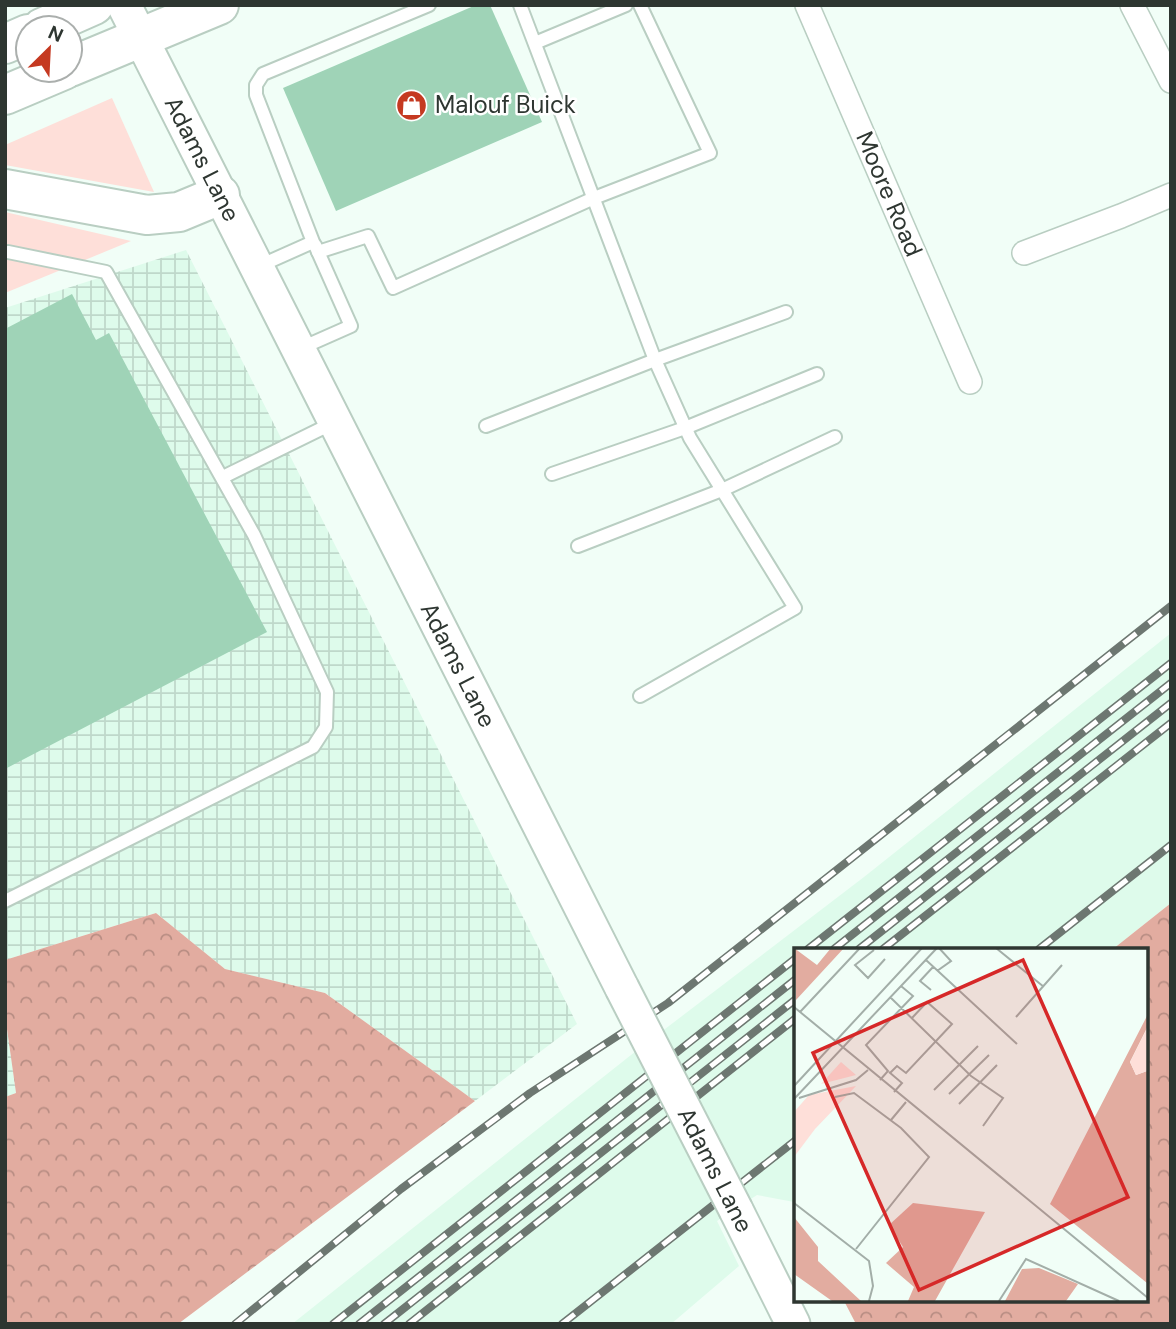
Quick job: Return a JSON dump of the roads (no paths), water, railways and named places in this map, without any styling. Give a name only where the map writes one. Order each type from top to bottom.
[{"type":"highway","points":[[74,14],[94,5]]},
{"type":"highway","points":[[84,57],[132,21],[219,5]]},
{"type":"highway","points":[[5,95],[31,84]]},
{"type":"highway","points":[[5,189],[147,215],[179,212],[220,195]]},
{"type":"street","name":"Moore Road","points":[[807,5],[971,382]]},
{"type":"street","points":[[1132,5],[1171,81]]},
{"type":"street","name":"Adams Lane","points":[[132,21],[793,1324]]},
{"type":"street","points":[[1024,253],[1171,195]]},
{"type":"lane","points":[[298,349],[351,326],[316,247],[256,95],[256,85],[263,74],[429,5]]},
{"type":"lane","points":[[520,5],[655,360],[685,428],[795,608],[640,696]]},
{"type":"lane","points":[[535,43],[626,5]]},
{"type":"lane","points":[[257,267],[316,247],[368,236],[393,288],[594,198],[710,152],[640,5]]},
{"type":"lane","points":[[5,901],[313,747],[326,727],[327,692],[260,547],[106,272],[8,252]]},
{"type":"lane","points":[[486,426],[786,312]]},
{"type":"lane","points":[[552,474],[685,428],[817,374]]},
{"type":"lane","points":[[223,477],[335,422]]},
{"type":"lane","points":[[578,546],[722,491],[835,437]]},
{"type":"railway","points":[[235,1324],[401,1189],[530,1093],[668,1003],[1171,606]]},
{"type":"railway","points":[[809,948],[1171,663]]},
{"type":"railway","points":[[835,948],[1171,683]]},
{"type":"railway","points":[[860,948],[1171,703]]},
{"type":"railway","points":[[884,948],[1171,723]]},
{"type":"railway","points":[[1040,948],[1171,845]]},
{"type":"railway","points":[[333,1324],[794,960]]},
{"type":"railway","points":[[359,1324],[794,981]]},
{"type":"railway","points":[[384,1324],[794,1001]]},
{"type":"railway","points":[[409,1324],[794,1020]]},
{"type":"railway","points":[[562,1324],[794,1142]]},
{"type":"place","name":"Malouf Buick","points":[[412,105]]}]
